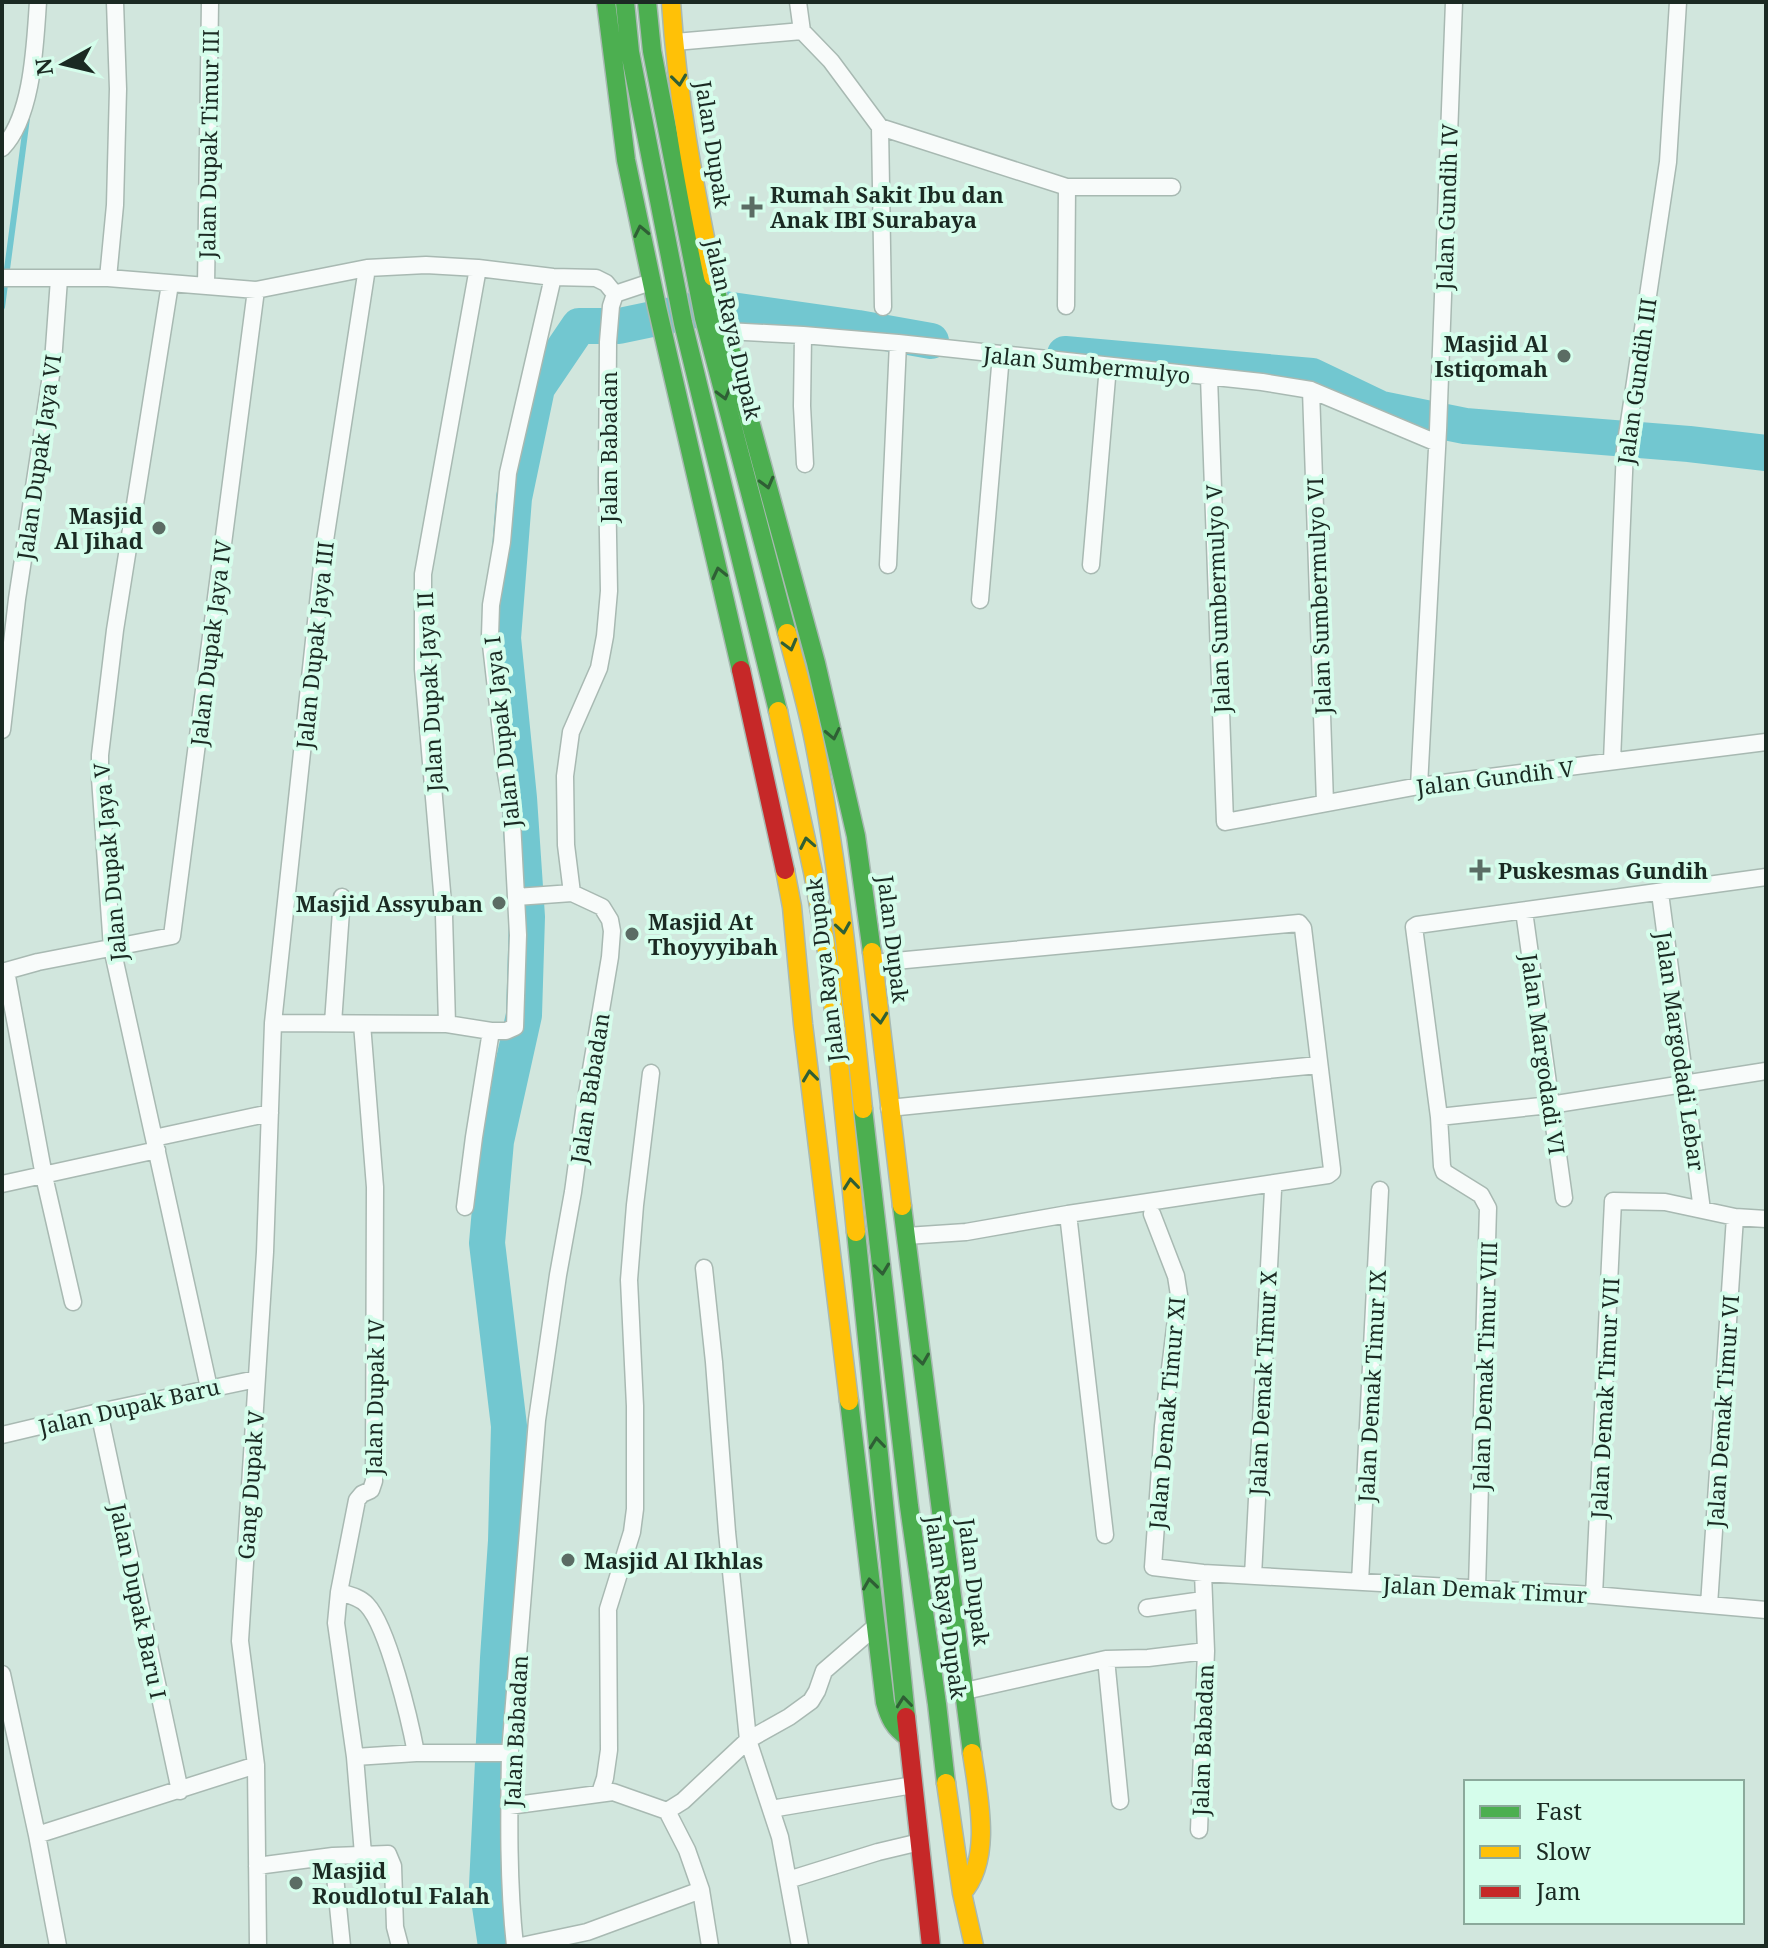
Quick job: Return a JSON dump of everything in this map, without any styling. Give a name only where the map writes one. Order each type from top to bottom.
[{"type":"main road","points":[[606,2],[626,160],[651,282],[737,652],[792,907],[803,1024],[886,1708],[892,1724],[908,1737]]},
{"type":"main road","name":"Jalan Raya Dupak","points":[[625,2],[630,52],[683,323],[789,755],[829,963],[931,1946]]},
{"type":"main road","name":"Jalan Raya Dupak","points":[[647,2],[660,93],[707,304],[816,749],[850,971],[909,1506],[962,1893],[974,1946]]},
{"type":"main road","name":"Jalan Dupak","points":[[671,2],[707,304],[725,329],[828,710],[856,836],[978,1798],[979,1861],[975,1878],[962,1893]]},
{"type":"main road","points":[[618,101],[660,93]]},
{"type":"main road","points":[[803,1024],[834,1021]]},
{"type":"street","points":[[2,148],[8,142],[23,109],[35,50],[38,2]]},
{"type":"street","points":[[108,278],[115,205],[118,89],[115,2]]},
{"type":"street","name":"Jalan Dupak Timur III","points":[[206,286],[210,2]]},
{"type":"street","points":[[798,2],[802,31],[831,61],[880,127],[1067,187],[1172,187]]},
{"type":"street","name":"Jalan Gundih IV","points":[[1419,786],[1454,2]]},
{"type":"street","name":"Jalan Gundih III","points":[[1612,761],[1626,441],[1668,162],[1678,2]]},
{"type":"street","points":[[675,42],[802,31]]},
{"type":"street","points":[[880,127],[883,307]]},
{"type":"street","points":[[1066,306],[1067,187]]},
{"type":"street","points":[[6,278],[108,278],[256,290],[367,268],[426,265],[596,278],[606,283],[613,300],[651,282]]},
{"type":"street","name":"Jalan Dupak Jaya III","points":[[273,1023],[324,547],[367,268]]},
{"type":"street","name":"Jalan Dupak Jaya II","points":[[447,1024],[444,915],[423,669],[423,574],[478,268]]},
{"type":"street","name":"Jalan Dupak Jaya I","points":[[491,1031],[506,1031],[515,1027],[519,897],[511,802],[490,636],[491,605],[502,542],[508,473],[553,277]]},
{"type":"street","name":"Jalan Dupak Jaya VI","points":[[2,730],[17,599],[53,362],[59,279]]},
{"type":"street","name":"Jalan Dupak Jaya V","points":[[170,284],[115,630],[100,778],[112,948],[209,1388]]},
{"type":"street","name":"Jalan Dupak Jaya IV","points":[[112,948],[172,936],[256,290]]},
{"type":"street","name":"Jalan Babadan","points":[[518,1946],[513,1922],[509,1753],[537,1420],[612,931],[602,907],[572,893],[566,845],[565,776],[571,732],[599,668],[605,636],[609,591],[608,342],[613,300]]},
{"type":"street","name":"Jalan Sumbermulyo","points":[[725,329],[898,343],[1262,382],[1311,390],[1437,429]]},
{"type":"street","points":[[803,335],[805,464]]},
{"type":"street","points":[[888,565],[898,343]]},
{"type":"street","points":[[980,600],[1001,355]]},
{"type":"street","points":[[1091,565],[1108,366]]},
{"type":"street","name":"Jalan Sumbermulyo V","points":[[1209,377],[1225,822]]},
{"type":"street","name":"Jalan Sumbermulyo VI","points":[[1311,390],[1325,803]]},
{"type":"street","name":"Jalan Gundih V","points":[[1225,822],[1419,786],[1766,742]]},
{"type":"street","points":[[1766,877],[1417,925],[1414,929],[1439,1117],[1550,1105],[1766,1071]]},
{"type":"street","points":[[519,897],[572,893]]},
{"type":"street","name":"Jalan Margodadi Lebar","points":[[1660,893],[1702,1210]]},
{"type":"street","points":[[333,1023],[342,897]]},
{"type":"street","name":"Jalan Margodadi VI","points":[[1524,911],[1564,1198]]},
{"type":"street","points":[[874,963],[1299,923],[1303,928],[1332,1169],[1330,1174],[966,1232],[906,1236]]},
{"type":"street","points":[[73,1302],[44,1176],[4,972],[112,948]]},
{"type":"street","points":[[273,1023],[447,1024],[491,1031],[465,1207]]},
{"type":"street","name":"Gang Dupak V","points":[[258,1946],[256,1765],[240,1641],[266,1227],[273,1023]]},
{"type":"street","name":"Jalan Dupak IV","points":[[362,1024],[375,1187],[375,1472],[372,1488],[357,1500],[336,1623],[355,1757],[363,1854]]},
{"type":"street","points":[[889,1108],[1318,1065]]},
{"type":"street","points":[[600,1793],[609,1750],[609,1600],[632,1532],[635,1509],[635,1406],[629,1280],[651,1073]]},
{"type":"street","points":[[2,1184],[44,1176],[270,1113]]},
{"type":"street","name":"Jalan Demak Timur VIII","points":[[1439,1117],[1444,1172],[1481,1195],[1488,1208],[1477,1588]]},
{"type":"street","name":"Jalan Demak Timur X","points":[[1253,1576],[1273,1190]]},
{"type":"street","name":"Jalan Demak Timur IX","points":[[1360,1582],[1380,1190]]},
{"type":"street","name":"Jalan Demak Timur VII","points":[[1594,1595],[1613,1201],[1665,1202],[1702,1210]]},
{"type":"street","points":[[1702,1210],[1766,1219]]},
{"type":"street","points":[[1068,1214],[1105,1535]]},
{"type":"street","name":"Jalan Demak Timur XI","points":[[1152,1214],[1176,1276],[1179,1295],[1163,1426],[1152,1565],[1155,1568],[1203,1573]]},
{"type":"street","name":"Jalan Demak Timur VI","points":[[1709,1605],[1735,1217]]},
{"type":"street","points":[[704,1268],[748,1740],[780,1837],[800,1946]]},
{"type":"street","name":"Jalan Dupak Baru","points":[[2,1435],[256,1379]]},
{"type":"street","name":"Jalan Dupak Baru I","points":[[99,1412],[180,1791]]},
{"type":"street","name":"Jalan Babadan","points":[[1199,1830],[1206,1651],[1203,1573]]},
{"type":"street","name":"Jalan Demak Timur","points":[[1203,1573],[1594,1595],[1766,1610]]},
{"type":"street","points":[[339,1592],[364,1601],[381,1628],[416,1753]]},
{"type":"street","points":[[1147,1608],[1203,1600]]},
{"type":"street","points":[[667,1811],[683,1801],[748,1740],[811,1701],[824,1671],[876,1626]]},
{"type":"street","name":"Jalan Babadan","points":[[965,1691],[1106,1659],[1206,1651]]},
{"type":"street","points":[[1106,1659],[1120,1801]]},
{"type":"street","points":[[2,1674],[58,1946]]},
{"type":"street","points":[[355,1757],[416,1753],[509,1753]]},
{"type":"street","points":[[37,1835],[256,1765]]},
{"type":"street","points":[[771,1809],[913,1785]]},
{"type":"street","points":[[509,1806],[613,1792],[667,1811],[687,1850],[701,1890],[710,1946]]},
{"type":"street","points":[[788,1880],[920,1842]]},
{"type":"street","points":[[257,1866],[333,1856],[384,1853],[391,1856],[395,1927],[400,1946]]},
{"type":"street","points":[[333,1856],[342,1946]]},
{"type":"street","points":[[518,1946],[587,1932],[701,1890]]},
{"type":"waterway","points":[[2,307],[27,118]]},
{"type":"waterway","points":[[496,1946],[487,1886],[506,1541],[509,1426],[487,1243],[496,1141],[524,1015],[527,917],[503,638],[514,498],[537,388],[579,326],[619,326],[710,307],[931,341]]},
{"type":"waterway","points":[[1065,354],[1312,376],[1381,409],[1465,426],[1766,453]]},
{"type":"traffic: fast","points":[[606,2],[626,160],[741,670]]},
{"type":"traffic: fast","points":[[625,2],[630,52],[683,323],[778,711]]},
{"type":"traffic: fast","points":[[647,2],[652,51],[704,318],[787,633]]},
{"type":"traffic: fast","points":[[713,277],[816,663],[856,836],[872,952]]},
{"type":"traffic: fast","points":[[863,1109],[909,1506],[946,1783]]},
{"type":"traffic: fast","points":[[902,1206],[972,1753]]},
{"type":"traffic: fast","points":[[856,1232],[906,1717]]},
{"type":"traffic: fast","points":[[849,1401],[885,1702],[893,1722],[908,1737]]},
{"type":"traffic: slow","points":[[671,2],[687,140],[713,277]]},
{"type":"traffic: slow","points":[[787,633],[813,736],[831,840],[863,1109]]},
{"type":"traffic: slow","points":[[778,711],[829,963],[856,1232]]},
{"type":"traffic: slow","points":[[785,870],[792,907],[803,1024],[849,1401]]},
{"type":"traffic: slow","points":[[872,952],[902,1206]]},
{"type":"traffic: slow","points":[[962,1893],[972,1879],[980,1845],[980,1807],[972,1753]]},
{"type":"traffic: slow","points":[[946,1783],[962,1893],[974,1946]]},
{"type":"traffic: jam","points":[[741,670],[785,870]]},
{"type":"traffic: jam","points":[[906,1717],[931,1946]]},
{"type":"place","name":"Rumah Sakit Ibu dan Anak IBI Surabaya","points":[[752,207]]},
{"type":"place","name":"Masjid Al Istiqomah","points":[[1564,356]]},
{"type":"place","name":"Masjid Al Jihad","points":[[159,528]]},
{"type":"place","name":"Puskesmas Gundih","points":[[1480,870]]},
{"type":"place","name":"Masjid Assyuban","points":[[499,903]]},
{"type":"place","name":"Masjid At Thoyyyibah","points":[[632,934]]},
{"type":"place","name":"Masjid Al Ikhlas","points":[[568,1560]]},
{"type":"place","name":"Masjid Roudlotul Falah","points":[[296,1883]]}]
